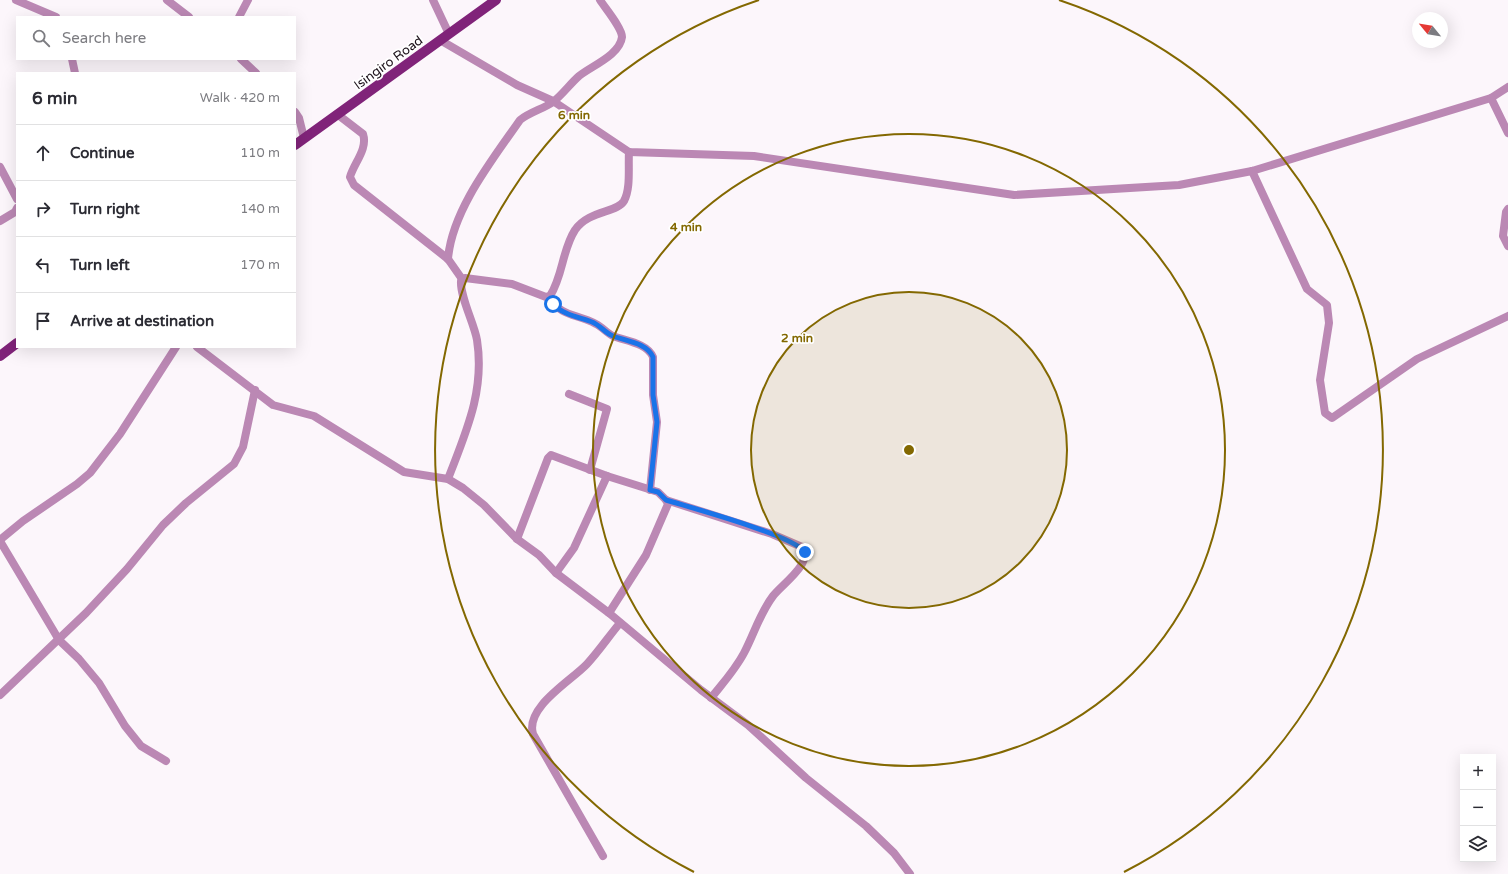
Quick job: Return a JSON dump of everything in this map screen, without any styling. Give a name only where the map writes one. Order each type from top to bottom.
[{"type":"main road","name":"Isingiro Road","points":[[296,144],[496,0]]},
{"type":"main road","points":[[0,356],[16,344]]},
{"type":"street","points":[[16,0],[54,16]]},
{"type":"street","points":[[167,0],[188,16]]},
{"type":"street","points":[[240,16],[248,0]]},
{"type":"street","points":[[433,0],[445,37],[517,85],[553,102],[629,152],[754,156],[1014,195],[1179,185],[1252,171],[1491,98],[1508,87]]},
{"type":"street","points":[[448,259],[452,234],[466,202],[520,120],[553,102],[581,75],[613,52],[622,38],[621,32],[600,0]]},
{"type":"street","points":[[72,60],[75,72]]},
{"type":"street","points":[[242,60],[255,72]]},
{"type":"street","points":[[1491,98],[1508,133]]},
{"type":"street","points":[[296,114],[299,118],[304,138]]},
{"type":"street","points":[[337,114],[363,134],[364,139],[360,155],[350,177],[354,185],[448,259],[462,279],[462,291],[475,329],[479,353],[480,376],[478,393],[470,419],[448,479]]},
{"type":"street","points":[[548,297],[552,294],[569,243],[581,222],[594,215],[619,206],[624,202],[629,152]]},
{"type":"street","points":[[0,167],[16,197]]},
{"type":"street","points":[[1252,171],[1308,289],[1327,305],[1329,323],[1320,380],[1325,413],[1332,418],[1417,359],[1508,316]]},
{"type":"street","points":[[0,221],[16,210]]},
{"type":"street","points":[[1508,210],[1506,212],[1503,236],[1508,246]]},
{"type":"street","points":[[462,279],[512,284],[548,297],[561,311],[594,323],[613,336],[625,339],[651,352],[653,357],[653,395],[657,422],[650,490]]},
{"type":"street","points":[[166,761],[141,746],[125,726],[99,683],[79,658],[60,640],[0,540],[23,520],[77,484],[90,473],[120,434],[175,348]]},
{"type":"street","points":[[198,348],[273,405],[314,416],[404,472],[448,479],[484,505],[517,539],[539,555],[556,573],[609,613],[711,698],[748,725],[806,778],[883,841],[910,874]]},
{"type":"street","points":[[0,695],[60,640],[127,569],[163,525],[186,503],[234,464],[243,447],[254,390]]},
{"type":"street","points":[[569,394],[607,409],[590,470]]},
{"type":"street","points":[[517,539],[549,456],[554,456],[607,476],[658,492],[666,500],[772,534],[796,544],[805,552],[805,558],[801,566],[778,589],[763,609],[754,633],[737,664],[711,698]]},
{"type":"street","points":[[556,573],[574,548],[607,476]]},
{"type":"street","points":[[609,613],[646,555],[668,504],[666,500]]},
{"type":"street","points":[[604,856],[533,734],[531,727],[532,721],[537,712],[547,699],[579,672],[620,623]]},
{"type":"route","points":[[553,304],[561,311],[594,323],[602,327],[613,336],[625,339],[651,352],[653,357],[653,395],[657,422],[650,490],[658,492],[666,500],[772,534],[802,547],[805,552]]}]
